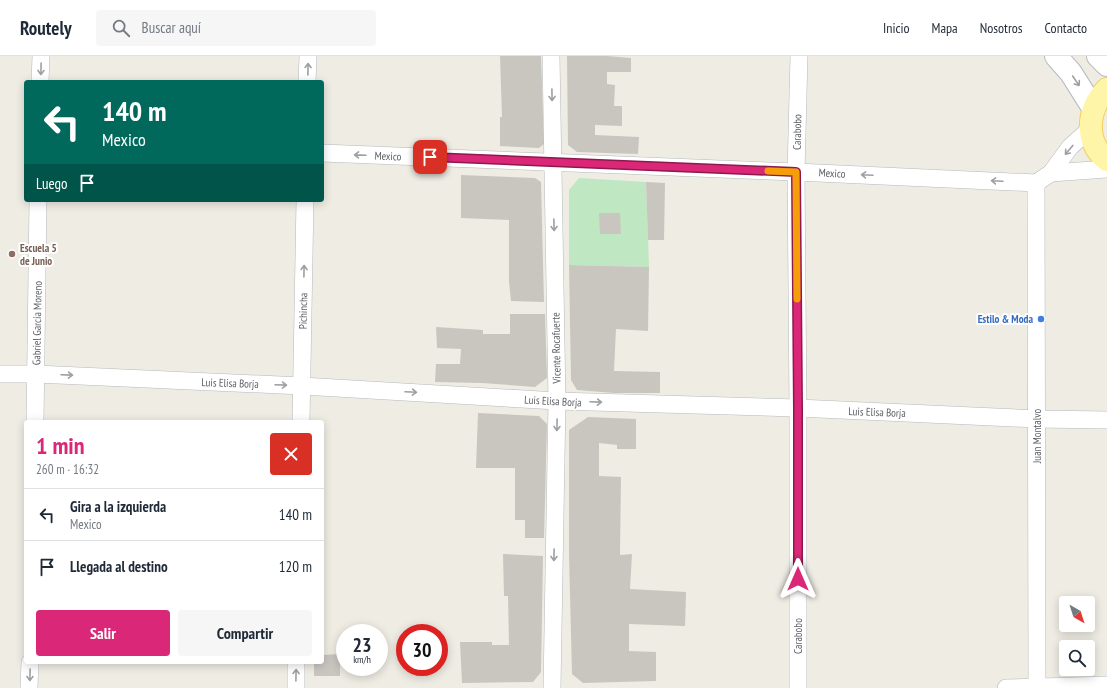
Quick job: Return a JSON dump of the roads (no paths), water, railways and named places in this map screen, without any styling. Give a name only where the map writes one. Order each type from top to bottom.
[{"type":"main road","points":[[1056,56],[1071,73],[1092,118],[1095,145],[1107,160]]},
{"type":"main road","points":[[1098,56],[1107,65]]},
{"type":"main road","points":[[1092,118],[1097,101],[1107,89]]},
{"type":"street","points":[[40,80],[41,56]]},
{"type":"street","points":[[307,80],[308,56]]},
{"type":"street","name":"Vicente Rocafuerte","points":[[551,56],[557,401],[552,688]]},
{"type":"street","name":"Carabobo","points":[[798,56],[796,172],[798,688]]},
{"type":"street","points":[[1036,183],[1051,173],[1092,118]]},
{"type":"street","name":"Mexico","points":[[324,153],[1036,183]]},
{"type":"street","points":[[1051,173],[1107,169]]},
{"type":"street","name":"Juan Montalvo","points":[[1036,183],[1038,688]]},
{"type":"street","name":"Gabriel García Moreno","points":[[35,420],[38,202]]},
{"type":"street","name":"Pichincha","points":[[301,420],[305,202]]},
{"type":"street","name":"Luis Elisa Borja","points":[[0,374],[36,374],[302,386],[557,401],[798,408],[1037,419],[1107,420]]},
{"type":"street","points":[[29,688],[30,664]]},
{"type":"street","points":[[296,664],[296,688]]},
{"type":"street","points":[[1006,688],[1107,685]]},
{"type":"place","name":"Escuela 5 de Junio","points":[[12,254]]},
{"type":"place","name":"Estilo & Moda","points":[[1041,319]]}]
